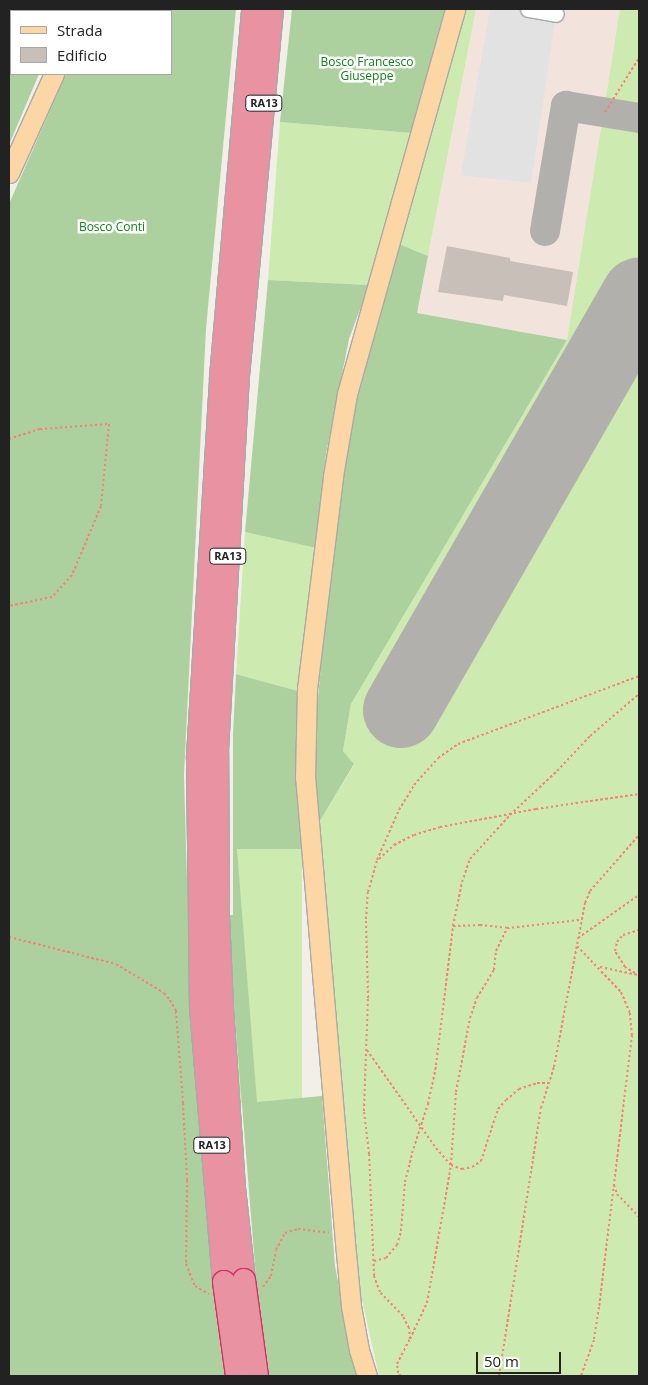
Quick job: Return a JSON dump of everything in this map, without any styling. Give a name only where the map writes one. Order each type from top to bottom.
[{"type":"highway","points":[[208,916],[198,756],[222,357],[253,9]]},
{"type":"highway","name":"RA13","points":[[257,1376],[242,1284],[232,1169],[212,1008],[208,916],[238,376],[272,9]]},
{"type":"highway","points":[[263,112],[277,9]]},
{"type":"highway","name":"RA13","points":[[236,1376],[242,1284]]},
{"type":"main road","points":[[367,1376],[359,1350],[351,1306],[344,1232],[306,777],[307,689],[333,476],[348,394],[455,9]]},
{"type":"main road","points":[[9,173],[54,75]]},
{"type":"lane","points":[[528,9],[556,14]]},
{"type":"path","points":[[605,112],[639,58]]},
{"type":"path","points":[[9,439],[40,430],[109,424],[101,506],[72,575],[52,597],[9,606]]},
{"type":"path","points":[[410,1339],[409,1328],[403,1316],[380,1292],[374,1276],[369,1154],[364,1111],[368,998],[366,919],[368,892],[377,860],[398,810],[414,784],[438,758],[458,744],[639,676]]},
{"type":"path","points":[[374,1261],[386,1258],[397,1245],[401,1231],[405,1182],[412,1153],[422,1126],[436,1065],[453,926],[462,882],[470,859],[510,814],[590,736],[639,694]]},
{"type":"path","points":[[377,860],[394,845],[414,834],[456,823],[639,794]]},
{"type":"path","points":[[499,1376],[540,1108],[554,1067],[581,920],[590,891],[639,835]]},
{"type":"path","points":[[578,938],[639,895]]},
{"type":"path","points":[[453,926],[480,925],[507,928],[581,920]]},
{"type":"path","points":[[401,1376],[398,1373],[397,1364],[427,1303],[450,1164],[456,1092],[470,1018],[477,998],[494,970],[496,951],[507,928]]},
{"type":"path","points":[[635,973],[625,966],[615,951],[617,942],[623,935],[639,930]]},
{"type":"path","points":[[9,937],[116,964],[164,993],[176,1010],[184,1103],[187,1180],[186,1264],[192,1282],[201,1291]]},
{"type":"path","points":[[577,946],[621,992],[630,1013],[632,1035],[628,1086],[614,1182],[600,1307],[594,1340],[581,1376]]},
{"type":"path","points":[[598,966],[639,974]]},
{"type":"path","points":[[366,1049],[436,1148],[450,1164],[462,1169],[472,1167],[481,1161],[498,1109],[506,1100],[520,1090],[537,1083],[549,1083]]},
{"type":"path","points":[[614,1182],[617,1194],[639,1217]]},
{"type":"path","points":[[242,1284],[262,1288],[271,1276],[276,1250],[285,1233],[298,1229],[327,1234],[344,1232]]},
{"type":"shaded area","points":[[476,9],[620,9],[567,340],[417,313]]},
{"type":"shaded area","points":[[490,9],[528,9],[556,14],[531,183],[461,175]]},
{"type":"green space","points":[[9,9],[68,9],[10,10],[10,75],[39,75],[9,145]]},
{"type":"green space","name":"Bosco Conti","points":[[95,9],[236,9],[206,329],[184,775],[188,916],[233,915],[233,734],[236,674],[298,691],[298,811],[302,849],[237,849],[257,1102],[322,1096],[335,1266],[356,1376],[9,1376],[9,204],[66,75],[172,75],[172,10]],"holes":[[[234,1006],[256,1278],[213,1284],[191,1009]]]},
{"type":"green space","name":"Bosco Francesco Giuseppe","points":[[292,9],[447,9],[412,133],[280,122]]},
{"type":"green space","points":[[465,9],[476,9],[428,256],[399,244]]},
{"type":"green space","points":[[620,9],[639,9],[639,1376],[379,1376],[359,1287],[318,824],[354,765],[343,751],[351,704],[567,340]]},
{"type":"green space","points":[[280,122],[412,133],[369,285],[268,280]]},
{"type":"green space","points":[[399,244],[428,256],[417,313],[567,340],[351,704],[343,751],[354,764],[318,824],[314,794],[314,738],[336,513],[357,390]]},
{"type":"green space","points":[[268,280],[369,285],[349,339],[326,454],[316,548],[245,532]]},
{"type":"green space","points":[[245,532],[316,548],[298,691],[236,674]]},
{"type":"green space","points":[[237,849],[302,849],[302,1103],[237,1103]]},
{"type":"building","points":[[447,246],[510,258],[510,261],[573,272],[567,306],[504,295],[503,301],[438,292]]},
{"type":"taxiway","points":[[545,231],[566,106],[639,118]]},
{"type":"runway","points":[[401,710],[639,296]]}]
